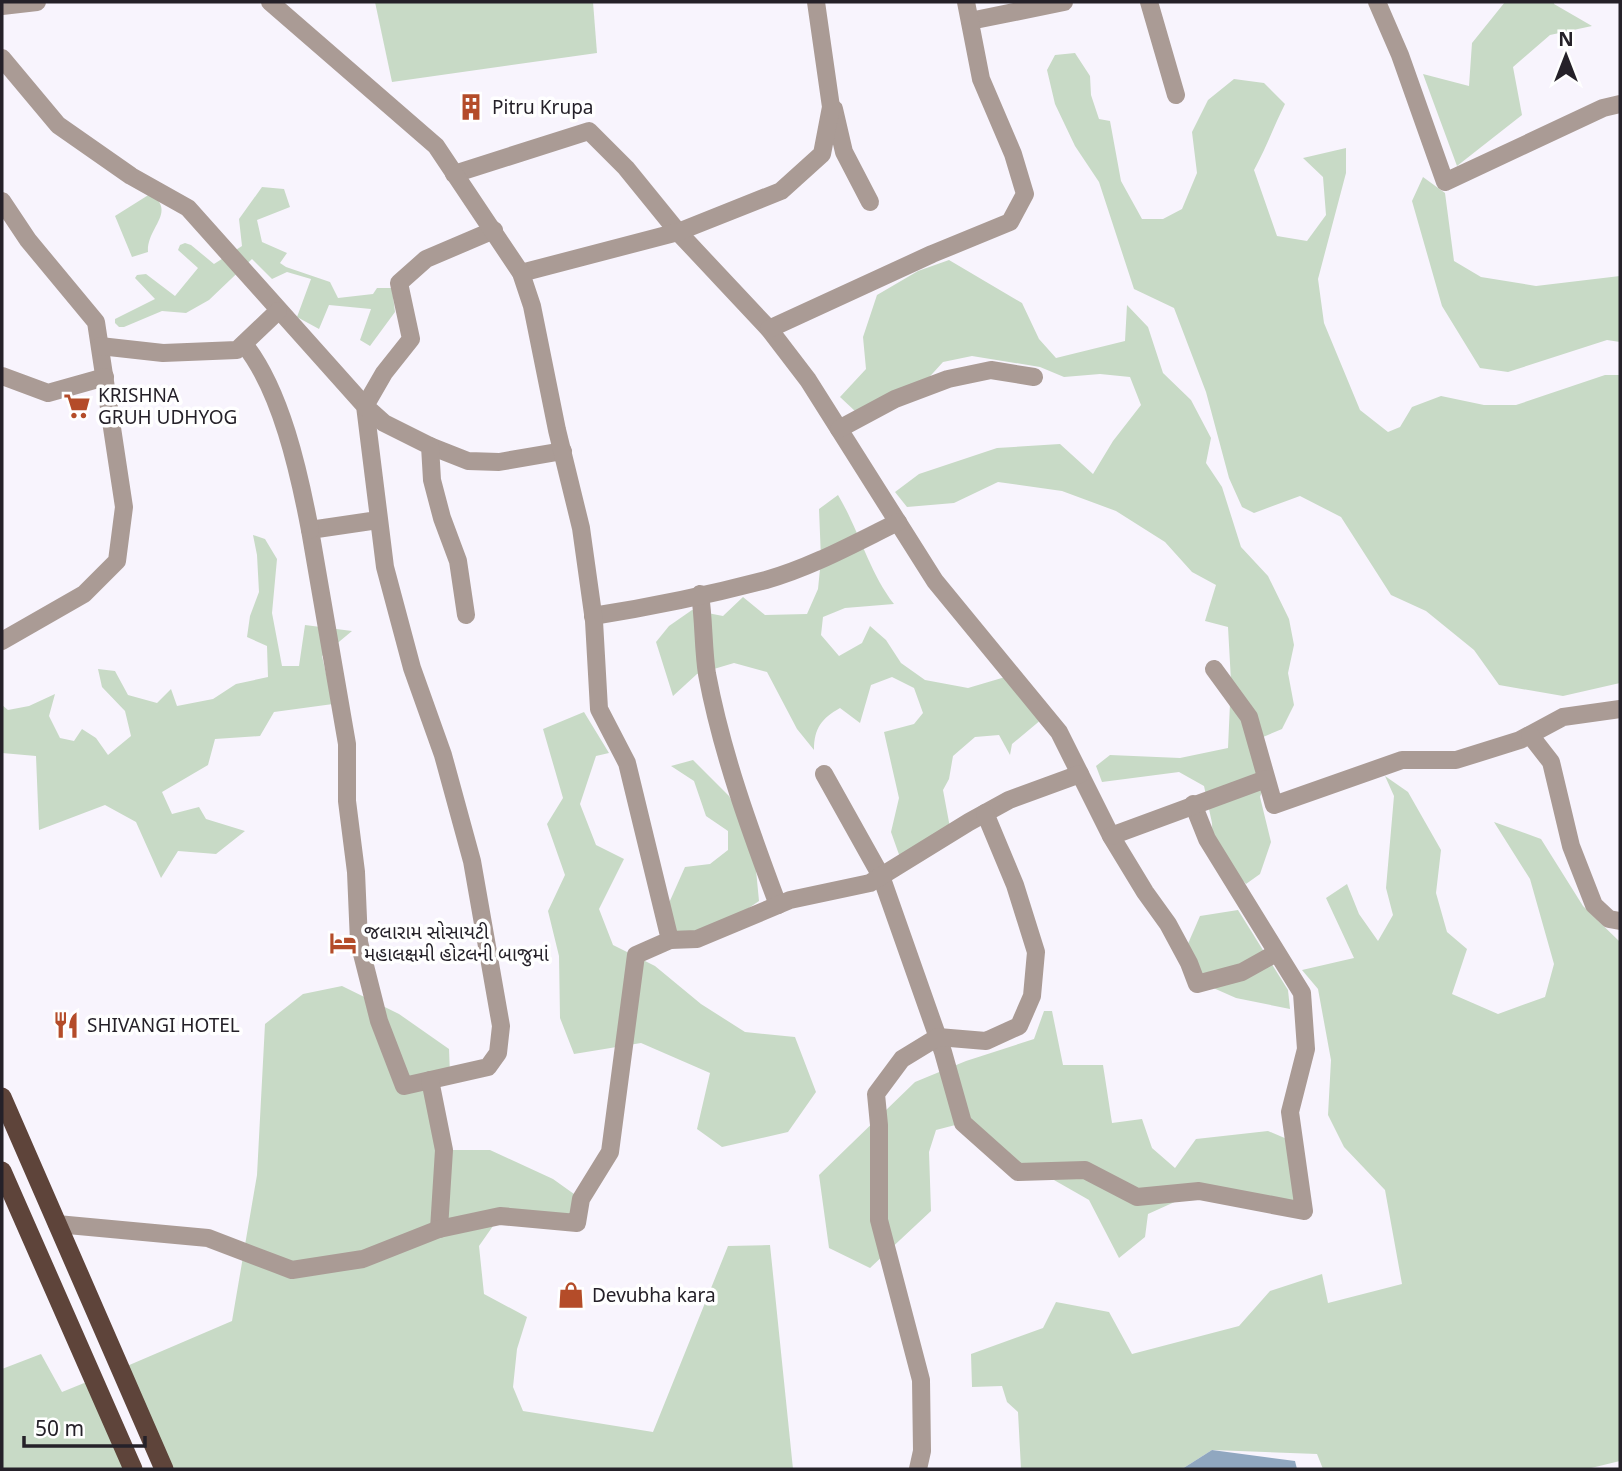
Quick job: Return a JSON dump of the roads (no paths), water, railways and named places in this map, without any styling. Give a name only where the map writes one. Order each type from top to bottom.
[{"type":"highway","points":[[2,1097],[164,1469]]},
{"type":"highway","points":[[2,1171],[133,1469]]},
{"type":"street","points":[[2,6],[37,2]]},
{"type":"street","points":[[270,2],[436,146],[521,273],[532,306],[581,528],[593,617],[599,709],[626,763],[670,940]]},
{"type":"street","points":[[521,273],[678,232],[782,191],[822,154],[831,107],[816,2]]},
{"type":"street","points":[[769,329],[932,254],[1010,222],[1026,194],[1013,154],[981,79],[967,2]]},
{"type":"street","points":[[970,21],[1064,2]]},
{"type":"street","points":[[1149,2],[1176,95]]},
{"type":"street","points":[[1377,2],[1400,55],[1446,182],[1603,108],[1620,104]]},
{"type":"street","points":[[2,58],[58,125],[131,176],[188,208],[278,311],[365,406],[384,423],[468,461],[499,462],[563,451]]},
{"type":"street","points":[[826,75],[844,152],[870,202]]},
{"type":"street","points":[[454,174],[589,131],[626,168],[678,232],[769,329],[808,380],[935,581],[1059,732],[1111,836],[1144,892],[1168,924],[1197,984],[1242,972],[1276,953]]},
{"type":"street","points":[[2,201],[28,240],[96,322],[124,507],[117,561],[84,594],[2,641]]},
{"type":"street","points":[[244,344],[258,364],[298,467],[347,744],[347,801],[356,872],[359,942],[379,1021],[404,1086],[488,1067],[498,1053],[501,1026],[472,861],[443,755],[412,668],[385,568],[365,406],[384,373],[411,339],[399,283],[426,258],[494,230]]},
{"type":"street","points":[[100,346],[163,352],[237,350],[278,311]]},
{"type":"street","points":[[839,429],[895,399],[948,379],[991,370],[1034,376]]},
{"type":"street","points":[[2,376],[48,393],[105,376]]},
{"type":"street","points":[[430,446],[432,481],[458,561],[466,615]]},
{"type":"street","points":[[310,530],[378,520]]},
{"type":"street","points":[[593,617],[766,579],[805,566],[898,522]]},
{"type":"street","points":[[700,594],[707,671],[720,734],[753,839],[778,905]]},
{"type":"street","points":[[1214,669],[1249,718],[1274,805],[1402,760],[1456,760],[1520,740],[1563,717],[1620,709]]},
{"type":"street","points":[[1530,735],[1551,762],[1571,846],[1594,905],[1609,919],[1620,921]]},
{"type":"street","points":[[824,774],[881,876],[938,1037],[963,1123],[1018,1172],[1085,1170],[1137,1197],[1199,1191],[1304,1212],[1290,1112],[1306,1049],[1302,993],[1207,839],[1194,804]]},
{"type":"street","points":[[57,1224],[208,1238],[292,1270],[363,1259],[439,1229],[500,1216],[577,1223],[581,1199],[610,1153],[636,955],[670,940],[697,939],[790,900],[870,883],[1009,800],[1080,774]]},
{"type":"street","points":[[1111,836],[1266,779]]},
{"type":"street","points":[[918,1469],[922,1451],[921,1380],[879,1220],[879,1125],[876,1094],[902,1059],[938,1037],[986,1041],[1019,1026],[1032,996],[1036,952],[1015,885],[985,813]]},
{"type":"street","points":[[430,1080],[444,1150],[439,1229]]},
{"type":"water","points":[[1212,1450],[1295,1461],[1297,1469],[1182,1469]]},
{"type":"place","name":"Pitru Krupa","points":[[471,107]]},
{"type":"place","name":"KRISHNA GRUH UDHYOG","points":[[77,406]]},
{"type":"place","name":"જલારામ સોસાયટી મહાલ‌ક્ષમી હોટલની બાજુમાં","points":[[343,943]]},
{"type":"place","name":"SHIVANGI HOTEL","points":[[66,1025]]},
{"type":"place","name":"Devubha kara","points":[[571,1295]]}]
